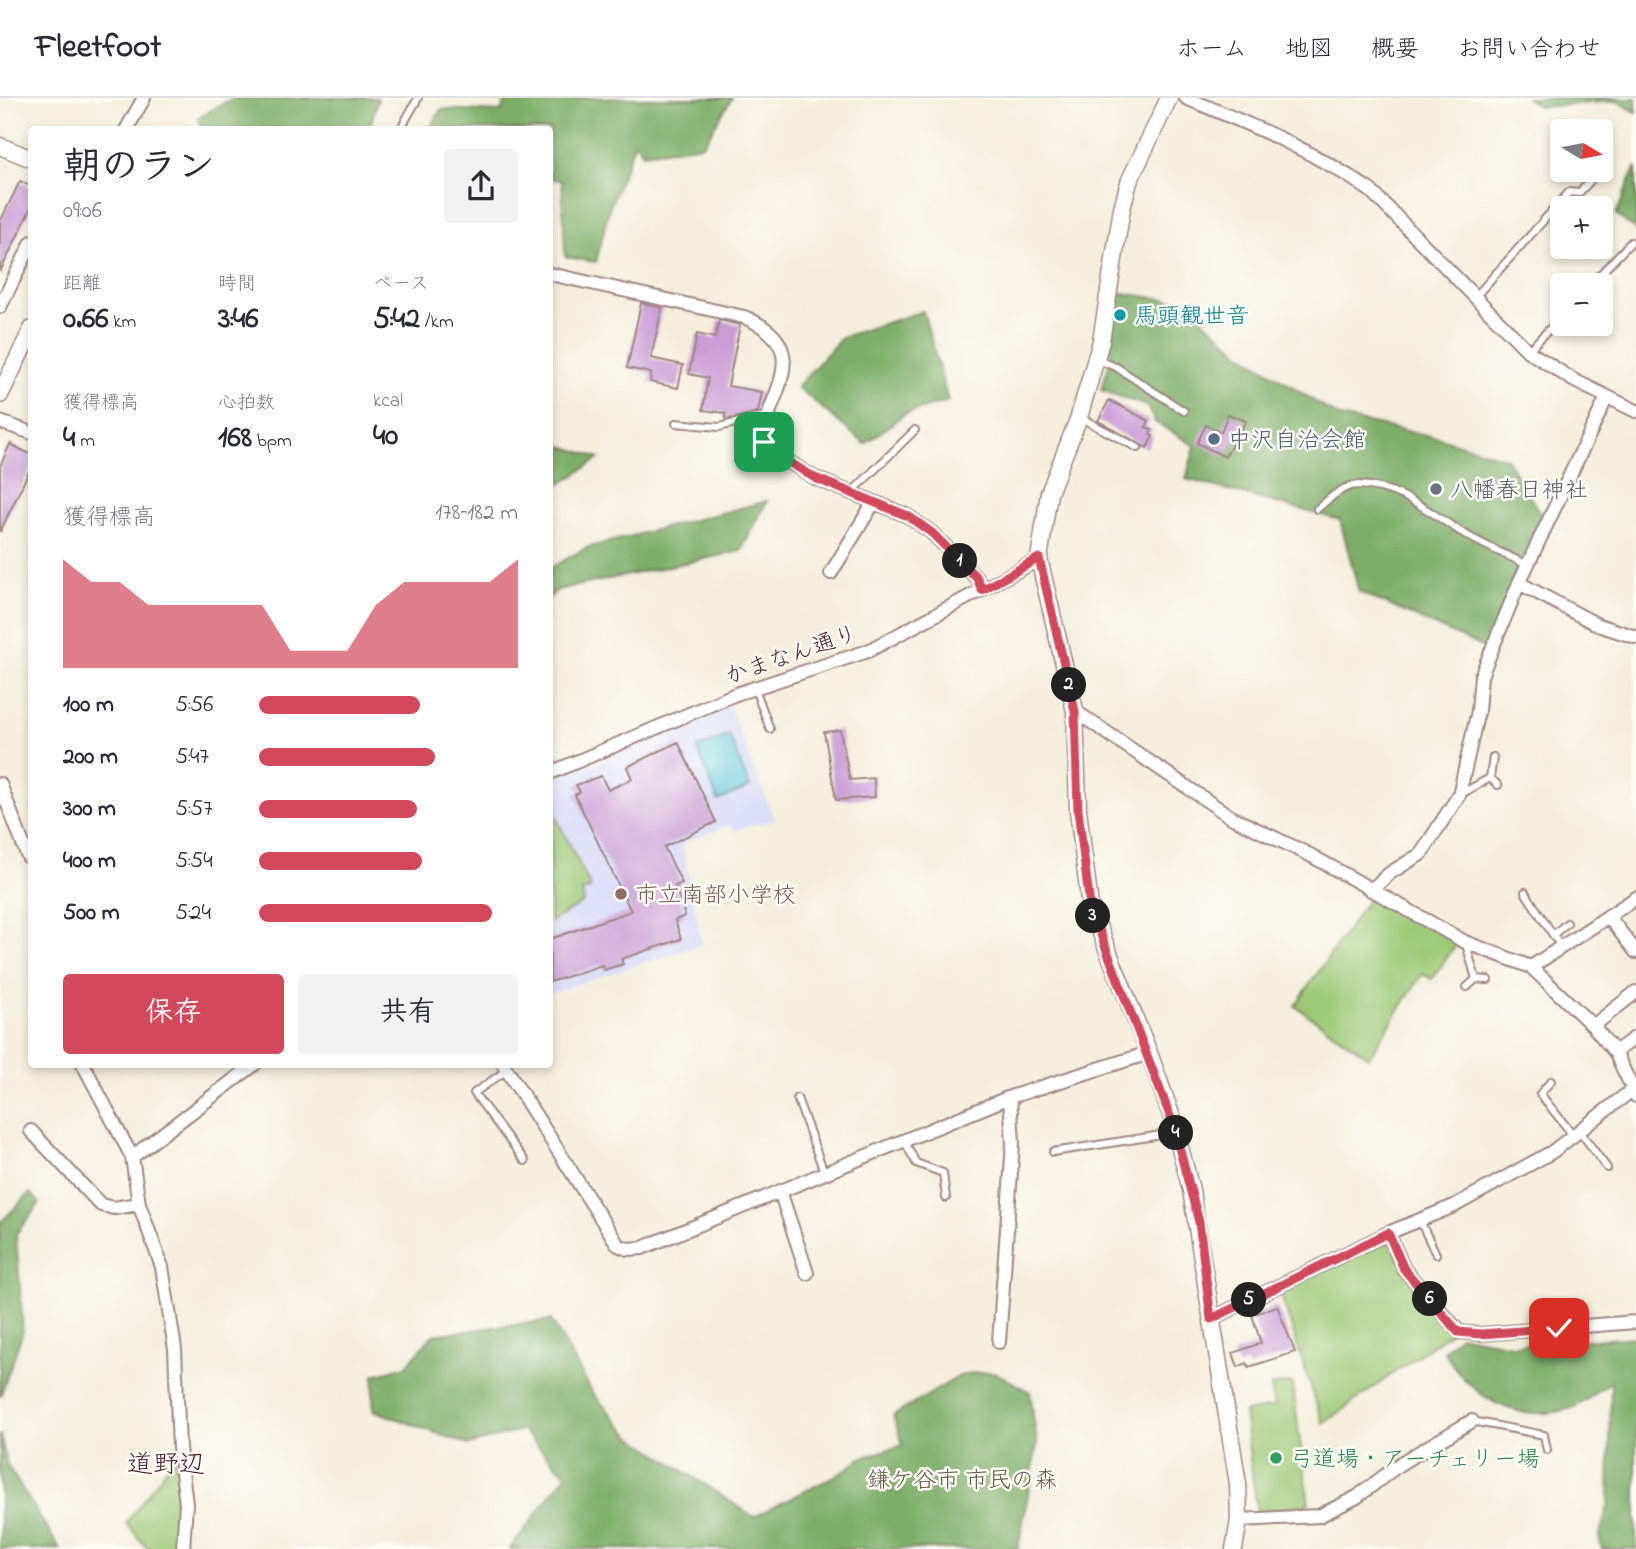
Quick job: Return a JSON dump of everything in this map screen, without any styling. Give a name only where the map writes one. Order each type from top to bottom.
[{"type":"street","points":[[128,126],[145,98]]},
{"type":"street","points":[[1169,98],[1129,183],[1122,208],[1096,359],[1079,417],[1049,493],[1039,558],[1075,711],[1078,810],[1090,906],[1149,1054],[1176,1133],[1199,1222],[1211,1319],[1238,1484],[1239,1520],[1234,1549]]},
{"type":"street","points":[[1186,98],[1280,136],[1351,177],[1371,191],[1528,351],[1548,366],[1636,411]]},
{"type":"street","points":[[0,146],[28,157]]},
{"type":"street","points":[[0,307],[28,250]]},
{"type":"street","points":[[553,275],[744,317],[764,327],[775,338],[785,369],[764,435],[768,449],[815,478],[908,516],[932,533],[977,578],[982,590]]},
{"type":"street","points":[[0,395],[28,337]]},
{"type":"street","points":[[1371,890],[1390,873],[1421,854],[1459,795],[1478,711],[1481,676],[1518,583],[1607,397]]},
{"type":"street","points":[[0,422],[28,432]]},
{"type":"street","points":[[831,573],[874,502]]},
{"type":"street","name":"かまなん通り","points":[[553,771],[755,687],[868,651],[1039,558]]},
{"type":"street","points":[[1518,583],[1598,625],[1636,636]]},
{"type":"street","points":[[1075,711],[1231,817],[1465,942],[1531,967],[1593,1026],[1615,1052],[1635,1090],[1552,1152],[1454,1206],[1388,1233],[1211,1319]]},
{"type":"street","points":[[0,784],[28,858]]},
{"type":"street","points":[[1531,967],[1636,898]]},
{"type":"street","points":[[1608,916],[1636,952]]},
{"type":"street","points":[[1593,1026],[1636,992]]},
{"type":"street","points":[[1615,1052],[1636,1037]]},
{"type":"street","points":[[506,1068],[618,1245],[628,1249],[642,1248],[1010,1097],[1149,1054]]},
{"type":"street","points":[[85,1068],[132,1157],[139,1204],[162,1267],[175,1349],[179,1448],[186,1504],[183,1549]]},
{"type":"street","points":[[132,1157],[250,1068]]},
{"type":"street","points":[[999,1342],[1013,1143],[1010,1097]]},
{"type":"street","points":[[31,1131],[101,1205],[114,1208],[139,1204]]},
{"type":"street","points":[[780,1191],[807,1273]]},
{"type":"street","points":[[1388,1233],[1404,1269],[1458,1332],[1481,1334],[1636,1322]]},
{"type":"street","points":[[1239,1520],[1320,1516],[1357,1497],[1401,1462],[1472,1421]]},
{"type":"lane","points":[[402,126],[418,98]]},
{"type":"lane","points":[[1475,298],[1569,192],[1578,193],[1589,182]]},
{"type":"lane","points":[[1601,273],[1631,242]]},
{"type":"lane","points":[[1528,351],[1550,328]]},
{"type":"lane","points":[[1096,359],[1116,367],[1184,411]]},
{"type":"lane","points":[[676,423],[719,427],[770,414]]},
{"type":"lane","points":[[1079,417],[1139,448]]},
{"type":"lane","points":[[851,493],[915,430]]},
{"type":"lane","points":[[1317,509],[1336,493],[1356,485],[1385,490],[1417,500],[1456,529],[1527,565]]},
{"type":"lane","points":[[755,687],[770,729]]},
{"type":"lane","points":[[1490,778],[1493,757]]},
{"type":"lane","points":[[1459,795],[1490,778]]},
{"type":"lane","points":[[1490,778],[1498,785]]},
{"type":"lane","points":[[1525,892],[1561,947]]},
{"type":"lane","points":[[1553,935],[1567,923]]},
{"type":"lane","points":[[1465,942],[1476,979]]},
{"type":"lane","points":[[1467,987],[1476,979],[1488,980]]},
{"type":"lane","points":[[504,1068],[474,1093],[525,1161]]},
{"type":"lane","points":[[1550,1082],[1540,1094],[1607,1168]]},
{"type":"lane","points":[[797,1098],[824,1172]]},
{"type":"lane","points":[[1053,1152],[1176,1133]]},
{"type":"lane","points":[[904,1139],[916,1163],[943,1173],[946,1198]]},
{"type":"lane","points":[[1420,1221],[1436,1254]]},
{"type":"lane","points":[[1472,1421],[1544,1435],[1547,1450]]},
{"type":"shaded area","name":"市立南部小学校","points":[[728,704],[775,820],[734,830],[730,825],[682,843],[702,944],[553,992],[553,776],[595,764]]},
{"type":"green space","points":[[233,98],[378,98],[370,126],[201,126],[198,118]]},
{"type":"green space","points":[[507,98],[732,98],[703,145],[643,153],[635,142],[609,209],[596,262],[565,257],[562,181],[553,179],[553,126],[432,126],[441,109],[501,112]]},
{"type":"green space","points":[[1527,98],[1636,98],[1636,112],[1617,101],[1539,107]]},
{"type":"green space","points":[[1636,166],[1636,230],[1616,215]]},
{"type":"green space","points":[[1116,292],[1183,302],[1242,354],[1339,417],[1436,437],[1506,458],[1541,515],[1485,648],[1359,592],[1340,520],[1186,479],[1195,446],[1155,422],[1147,406],[1101,390],[1109,364]]},
{"type":"green space","points":[[923,311],[948,401],[905,414],[865,444],[797,387],[842,337]]},
{"type":"green space","points":[[562,446],[600,458],[553,489],[553,469]]},
{"type":"green space","points":[[767,501],[741,551],[557,590],[553,594],[553,566],[586,548]]},
{"type":"green space","points":[[553,815],[591,888],[582,892],[584,902],[553,920]]},
{"type":"green space","points":[[1371,895],[1458,942],[1432,979],[1422,974],[1369,1057],[1295,1006]]},
{"type":"green space","points":[[30,1193],[40,1203],[16,1234],[23,1331],[0,1397],[0,1223]]},
{"type":"green space","points":[[1385,1239],[1452,1331],[1323,1424],[1279,1289]]},
{"type":"green space","name":"鎌ケ谷市 市民の森","points":[[551,1320],[594,1395],[631,1436],[754,1517],[841,1473],[861,1458],[903,1445],[893,1416],[963,1374],[994,1372],[1030,1392],[1037,1444],[1018,1549],[510,1549],[566,1475],[522,1430],[469,1445],[373,1410],[374,1375],[406,1366],[433,1335]]},
{"type":"green space","points":[[1459,1335],[1512,1345],[1636,1337],[1636,1549],[1602,1549],[1599,1537],[1609,1503],[1611,1382],[1583,1402],[1565,1410],[1528,1413],[1510,1409],[1480,1393],[1454,1367],[1444,1351]]},
{"type":"green space","name":"弓道場・アーチェリー場","points":[[1292,1383],[1309,1504],[1257,1512],[1244,1412],[1274,1407],[1271,1386]]},
{"type":"green space","points":[[0,1434],[7,1465],[60,1549],[0,1549]]},
{"type":"green space","points":[[175,1457],[182,1506],[180,1549],[148,1549],[126,1523]]},
{"type":"water","points":[[729,735],[750,787],[718,801],[697,748]]},
{"type":"building","points":[[20,181],[28,185],[28,214],[0,272],[0,222]]},
{"type":"building","points":[[641,303],[662,308],[651,358],[683,365],[678,388],[650,382],[651,373],[627,368]]},
{"type":"building","points":[[719,320],[740,325],[728,386],[762,392],[758,412],[726,420],[725,413],[703,410],[708,378],[689,374],[697,334],[715,338]]},
{"type":"building","points":[[1109,400],[1149,421],[1146,427],[1152,430],[1150,434],[1153,436],[1147,448],[1098,421]]},
{"type":"building","points":[[1228,414],[1246,421],[1225,457],[1197,443],[1206,425],[1221,432]]},
{"type":"building","points":[[10,444],[28,453],[28,473],[0,532],[0,466]]},
{"type":"building","points":[[840,730],[850,780],[874,778],[875,797],[836,800],[824,732]]},
{"type":"building","points":[[678,742],[716,822],[664,847],[682,883],[675,886],[685,916],[675,920],[681,939],[621,959],[623,964],[604,970],[602,965],[553,981],[553,938],[631,911],[575,795],[580,792],[576,785],[601,776],[608,790],[632,779],[627,767]]},
{"type":"building","points":[[1277,1306],[1295,1352],[1249,1367],[1247,1363],[1238,1367],[1233,1353],[1261,1343],[1252,1315]]},
{"type":"place","name":"馬頭観世音","points":[[1120,315]]},
{"type":"place","name":"中沢自治会館","points":[[1214,439]]},
{"type":"place","name":"八幡春日神社","points":[[1436,489]]},
{"type":"place","name":"市立南部小学校","points":[[621,894]]},
{"type":"place","name":"弓道場・アーチェリー場","points":[[1276,1458]]},
{"type":"district","name":"道野辺","points":[[166,1463]]},
{"type":"route","points":[[764,442],[768,449],[815,478],[908,516],[932,533],[977,578],[982,590],[1039,558],[1075,711],[1078,810],[1090,906],[1112,967],[1149,1054],[1172,1121],[1199,1222],[1211,1319],[1388,1233],[1404,1269],[1458,1332],[1481,1334],[1559,1328]]}]
